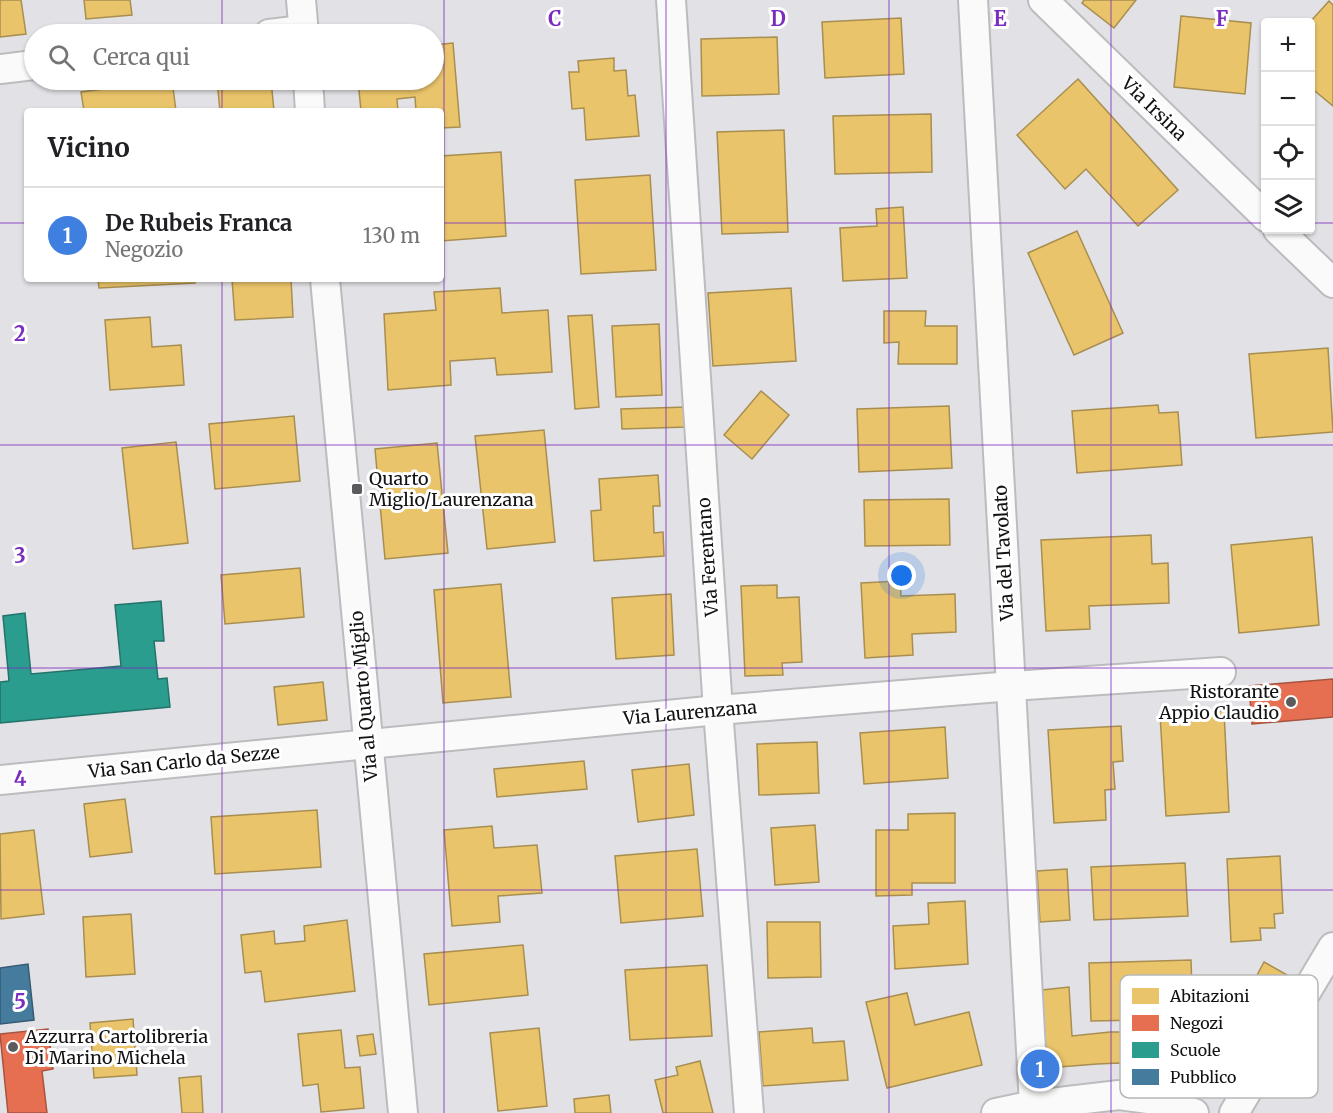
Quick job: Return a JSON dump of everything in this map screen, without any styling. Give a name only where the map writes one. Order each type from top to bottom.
[{"type":"street","points":[[301,0],[303,24]]},
{"type":"street","name":"Via Ferentano","points":[[671,0],[718,710],[749,1113]]},
{"type":"street","name":"Via del Tavolato","points":[[973,0],[1034,1105]]},
{"type":"street","name":"Via Irsina","points":[[1043,0],[1261,212]]},
{"type":"street","points":[[0,69],[24,66]]},
{"type":"street","points":[[309,90],[310,108]]},
{"type":"street","points":[[1282,234],[1333,283]]},
{"type":"street","name":"Via al Quarto Miglio","points":[[326,282],[403,1113]]},
{"type":"street","name":"Via Laurenzana","points":[[368,745],[718,710],[1221,672]]},
{"type":"street","name":"Via San Carlo da Sezze","points":[[0,780],[368,745]]},
{"type":"street","points":[[1316,975],[1333,947]]},
{"type":"street","points":[[996,1113],[1034,1105],[1120,1095]]},
{"type":"street","points":[[1136,1098],[1159,1102],[1194,1113]]},
{"type":"street","points":[[1234,1113],[1243,1098]]},
{"type":"building: Abitazioni","points":[[0,0],[21,0],[24,34],[0,37]]},
{"type":"building: Abitazioni","points":[[84,0],[130,0],[132,15],[86,19]]},
{"type":"building: Abitazioni","points":[[1084,0],[1136,0],[1114,28],[1082,3]]},
{"type":"building: Abitazioni","points":[[1329,1],[1333,5],[1333,106],[1315,91],[1314,18]]},
{"type":"building: Abitazioni","points":[[1181,16],[1251,23],[1245,94],[1174,87]]},
{"type":"building: Abitazioni","points":[[901,18],[904,74],[825,78],[822,22]]},
{"type":"building: Abitazioni","points":[[777,37],[779,94],[702,96],[701,39]]},
{"type":"building: Abitazioni","points":[[453,43],[460,127],[444,128],[444,108],[416,108],[415,97],[397,99],[398,108],[361,108],[359,90],[444,90],[444,44]]},
{"type":"building: Abitazioni","points":[[614,58],[614,71],[626,70],[628,96],[635,95],[639,136],[586,140],[584,108],[572,109],[569,72],[579,72],[578,61]]},
{"type":"building: Abitazioni","points":[[1078,79],[1178,190],[1138,226],[1086,169],[1065,189],[1017,135]]},
{"type":"building: Abitazioni","points":[[173,90],[176,108],[84,108],[81,92]]},
{"type":"building: Abitazioni","points":[[218,90],[272,90],[274,108],[220,108]]},
{"type":"building: Abitazioni","points":[[931,114],[932,172],[835,174],[833,116]]},
{"type":"building: Abitazioni","points":[[784,130],[788,232],[722,234],[717,132]]},
{"type":"building: Abitazioni","points":[[501,152],[506,236],[444,241],[444,156]]},
{"type":"building: Abitazioni","points":[[650,175],[656,270],[581,274],[575,180]]},
{"type":"building: Abitazioni","points":[[903,207],[907,278],[843,281],[840,228],[877,226],[876,209]]},
{"type":"building: Abitazioni","points":[[1077,231],[1123,333],[1074,355],[1028,253]]},
{"type":"building: Abitazioni","points":[[98,282],[195,282],[195,283],[99,288]]},
{"type":"building: Abitazioni","points":[[232,282],[291,282],[293,317],[235,320]]},
{"type":"building: Abitazioni","points":[[500,288],[502,313],[548,310],[552,372],[497,375],[495,358],[450,361],[451,385],[388,390],[384,314],[436,310],[434,292]]},
{"type":"building: Abitazioni","points":[[791,288],[796,361],[713,366],[708,293]]},
{"type":"building: Abitazioni","points":[[884,311],[926,311],[925,326],[957,326],[957,364],[898,364],[899,342],[884,343]]},
{"type":"building: Abitazioni","points":[[592,315],[599,407],[575,409],[568,316]]},
{"type":"building: Abitazioni","points":[[150,317],[152,347],[181,345],[184,385],[110,390],[105,320]]},
{"type":"building: Abitazioni","points":[[659,324],[662,395],[616,397],[612,326]]},
{"type":"building: Abitazioni","points":[[1328,348],[1333,432],[1256,438],[1249,354]]},
{"type":"building: Abitazioni","points":[[761,391],[789,415],[752,459],[724,435]]},
{"type":"building: Abitazioni","points":[[1158,405],[1159,413],[1178,412],[1182,465],[1077,473],[1072,411]]},
{"type":"building: Abitazioni","points":[[949,406],[952,468],[859,472],[857,409]]},
{"type":"building: Abitazioni","points":[[687,407],[687,427],[622,429],[621,409]]},
{"type":"building: Abitazioni","points":[[294,416],[300,481],[215,489],[209,424]]},
{"type":"building: Abitazioni","points":[[544,430],[555,542],[487,549],[475,436]]},
{"type":"building: Abitazioni","points":[[176,442],[188,543],[133,549],[122,448]]},
{"type":"building: Abitazioni","points":[[437,443],[448,553],[385,559],[375,449]]},
{"type":"building: Abitazioni","points":[[658,475],[660,506],[653,506],[654,533],[663,532],[664,556],[594,561],[591,511],[601,510],[599,479]]},
{"type":"building: Abitazioni","points":[[949,499],[950,545],[865,546],[864,500]]},
{"type":"building: Abitazioni","points":[[1151,535],[1152,564],[1168,563],[1169,603],[1089,606],[1090,629],[1046,631],[1041,540]]},
{"type":"building: Abitazioni","points":[[1312,537],[1319,625],[1239,633],[1231,545]]},
{"type":"building: Abitazioni","points":[[300,568],[304,617],[225,624],[221,575]]},
{"type":"building: Abitazioni","points":[[900,581],[901,596],[955,594],[956,632],[912,634],[913,655],[865,658],[861,583]]},
{"type":"building: Abitazioni","points":[[501,584],[511,697],[443,703],[434,590]]},
{"type":"building: Abitazioni","points":[[777,585],[777,598],[799,597],[802,662],[782,663],[783,675],[745,676],[741,586]]},
{"type":"building: Abitazioni","points":[[671,594],[674,655],[616,659],[612,598]]},
{"type":"building: Abitazioni","points":[[323,682],[327,720],[278,725],[274,687]]},
{"type":"building: Abitazioni","points":[[1224,711],[1229,812],[1166,816],[1160,714]]},
{"type":"building: Abitazioni","points":[[1121,726],[1123,761],[1113,762],[1115,789],[1105,790],[1106,820],[1054,823],[1048,730]]},
{"type":"building: Abitazioni","points":[[945,727],[948,778],[864,784],[860,733]]},
{"type":"building: Abitazioni","points":[[817,742],[819,793],[759,795],[757,744]]},
{"type":"building: Abitazioni","points":[[584,761],[587,789],[497,797],[494,769]]},
{"type":"building: Abitazioni","points":[[689,764],[694,815],[638,822],[632,770]]},
{"type":"building: Abitazioni","points":[[125,799],[132,852],[90,857],[84,804]]},
{"type":"building: Abitazioni","points":[[317,810],[321,867],[215,874],[211,817]]},
{"type":"building: Abitazioni","points":[[955,813],[955,883],[912,883],[912,895],[876,896],[876,830],[908,830],[908,814]]},
{"type":"building: Abitazioni","points":[[815,825],[819,882],[775,885],[771,828]]},
{"type":"building: Abitazioni","points":[[492,826],[494,848],[537,845],[542,893],[498,896],[500,922],[452,926],[444,830]]},
{"type":"building: Abitazioni","points":[[34,830],[44,914],[1,919],[0,834]]},
{"type":"building: Abitazioni","points":[[697,849],[703,916],[621,923],[615,856]]},
{"type":"building: Abitazioni","points":[[1280,856],[1283,913],[1274,914],[1275,928],[1260,928],[1261,940],[1231,942],[1227,859]]},
{"type":"building: Abitazioni","points":[[1185,863],[1188,916],[1094,920],[1091,867]]},
{"type":"building: Abitazioni","points":[[1067,869],[1070,920],[1040,922],[1037,871]]},
{"type":"building: Abitazioni","points":[[965,901],[968,964],[895,969],[893,926],[929,924],[928,903]]},
{"type":"building: Abitazioni","points":[[131,914],[135,974],[86,977],[83,917]]},
{"type":"building: Abitazioni","points":[[347,920],[355,991],[265,1002],[261,971],[245,973],[241,935],[274,931],[275,944],[305,941],[304,926]]},
{"type":"building: Abitazioni","points":[[767,922],[820,922],[821,977],[768,978]]},
{"type":"building: Abitazioni","points":[[523,945],[528,995],[429,1005],[424,954]]},
{"type":"building: Abitazioni","points":[[1191,960],[1192,975],[1120,975],[1120,1020],[1091,1021],[1089,963]]},
{"type":"building: Abitazioni","points":[[1264,962],[1287,975],[1257,975]]},
{"type":"building: Abitazioni","points":[[707,965],[712,1036],[630,1040],[625,970]]},
{"type":"building: Abitazioni","points":[[1069,987],[1072,1036],[1120,1032],[1120,1063],[1047,1068],[1042,990]]},
{"type":"building: Abitazioni","points":[[907,993],[915,1025],[969,1012],[982,1065],[887,1088],[866,1002]]},
{"type":"building: Abitazioni","points":[[133,1019],[137,1075],[94,1078],[90,1023]]},
{"type":"building: Abitazioni","points":[[539,1028],[547,1106],[498,1111],[490,1033]]},
{"type":"building: Abitazioni","points":[[812,1028],[813,1043],[844,1041],[848,1080],[763,1086],[759,1032]]},
{"type":"building: Abitazioni","points":[[341,1030],[345,1068],[360,1067],[364,1108],[321,1112],[318,1084],[303,1086],[298,1034]]},
{"type":"building: Abitazioni","points":[[373,1034],[376,1054],[360,1056],[357,1036]]},
{"type":"building: Abitazioni","points":[[700,1061],[713,1113],[663,1113],[655,1080],[678,1075],[676,1067]]},
{"type":"building: Abitazioni","points":[[201,1076],[203,1113],[182,1113],[179,1078]]},
{"type":"building: Abitazioni","points":[[609,1095],[611,1113],[575,1113],[574,1099]]},
{"type":"building: Negozi","name":"Ristorante Appio Claudio","points":[[1333,679],[1333,717],[1252,724],[1249,686]]},
{"type":"building: Negozi","points":[[48,1029],[53,1069],[42,1071],[47,1113],[8,1113],[0,1034]]},
{"type":"building: Scuole","points":[[161,601],[164,641],[154,641],[158,679],[167,678],[170,707],[0,723],[0,682],[9,681],[3,616],[25,613],[31,674],[121,666],[115,605]]},
{"type":"building: Pubblico","points":[[28,964],[34,1020],[0,1024],[0,968]]},
{"type":"place","name":"Quarto Miglio/Laurenzana","points":[[357,489]]},
{"type":"place","name":"Ristorante Appio Claudio","points":[[1291,702]]},
{"type":"place","name":"Azzurra Cartolibreria Di Marino Michela","points":[[13,1047]]},
{"type":"place","name":"De Rubeis Franca","points":[[1040,1069]]}]
